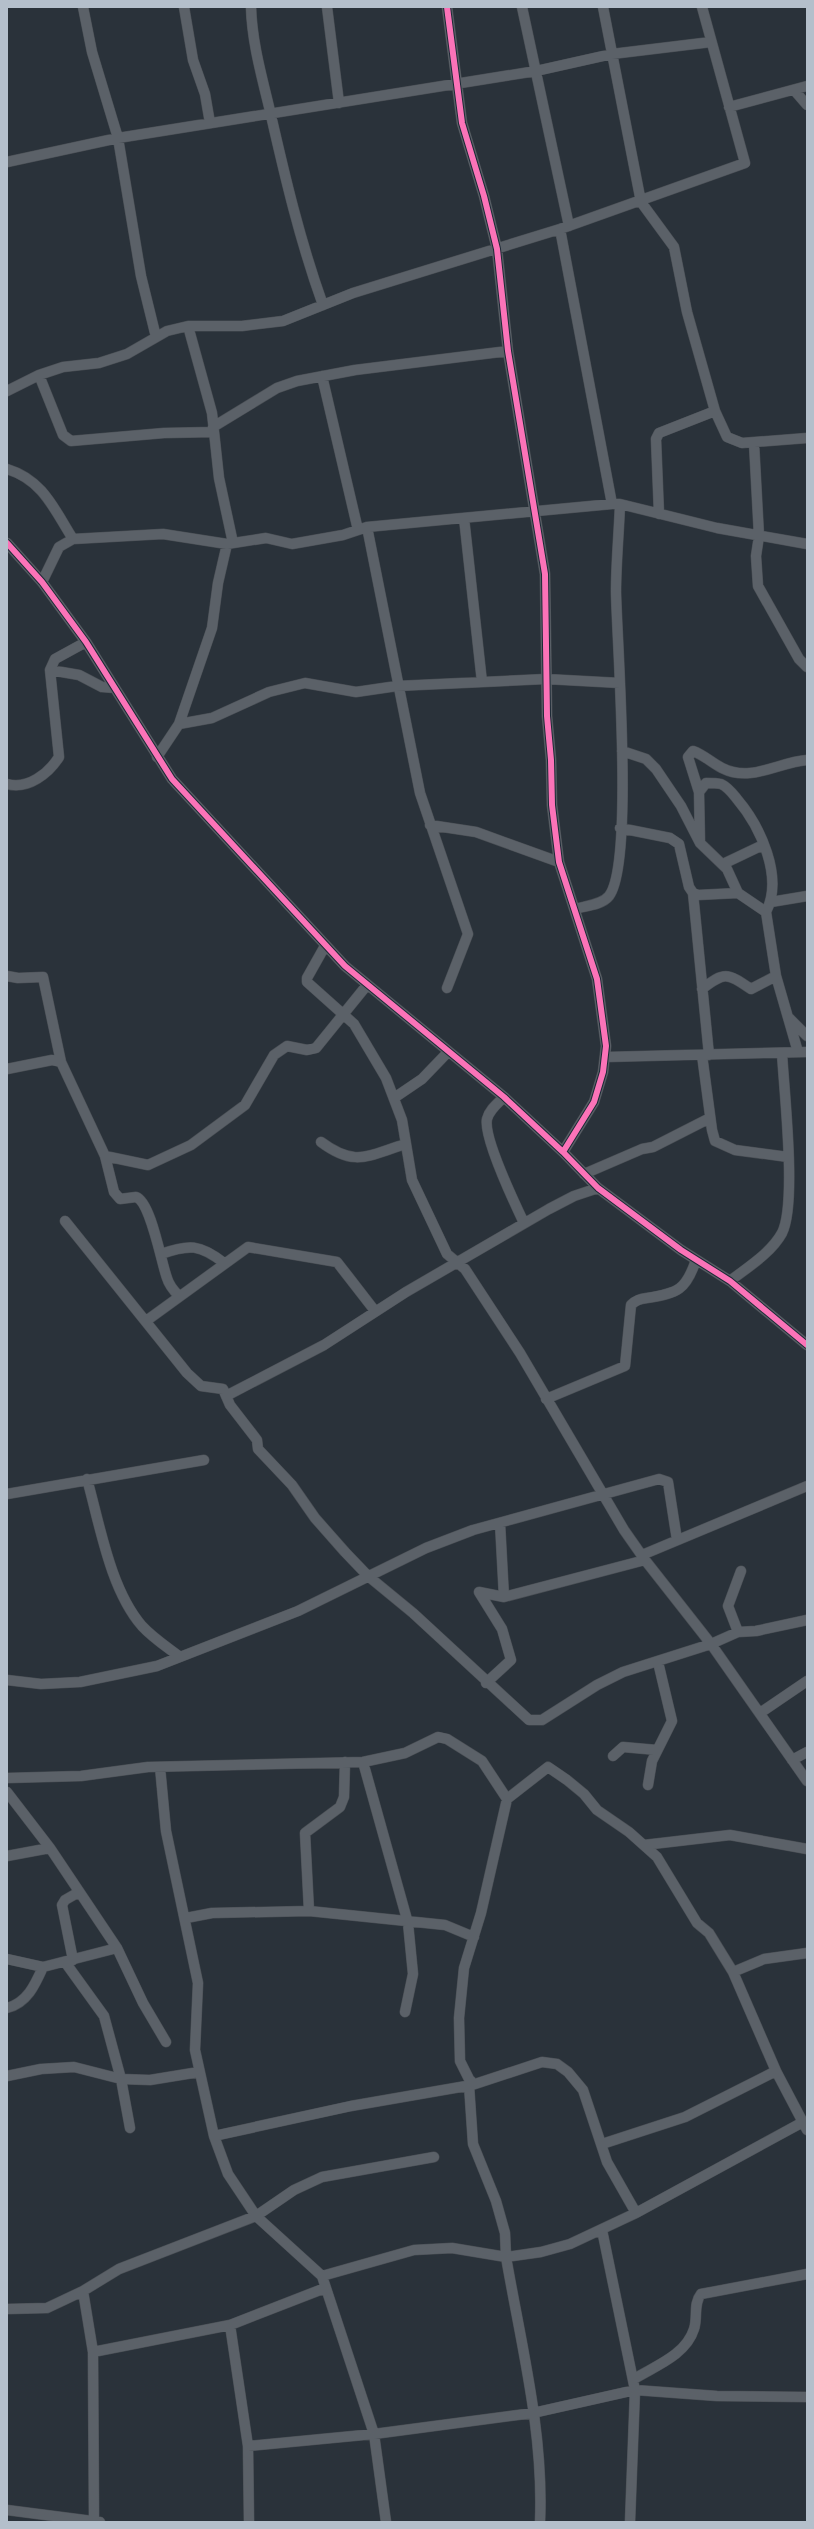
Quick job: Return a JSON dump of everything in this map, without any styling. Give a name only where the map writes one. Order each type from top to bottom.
[{"type":"street","points":[[83,7],[92,52],[118,138],[141,276],[156,337]]},
{"type":"street","points":[[184,7],[193,60],[205,94],[210,123]]},
{"type":"street","points":[[251,7],[252,32],[283,172],[302,247],[323,304]]},
{"type":"street","points":[[327,7],[339,103]]},
{"type":"street","points":[[447,7],[462,123],[484,196],[496,249],[508,351],[545,574],[546,679],[552,805],[559,862],[575,909],[596,980],[606,1057],[594,1102],[563,1152]]},
{"type":"street","points":[[522,7],[536,71],[616,504],[616,591],[622,751],[617,876],[608,897],[601,902],[575,909]]},
{"type":"street","points":[[603,7],[641,202],[674,246],[687,312],[715,411],[727,437],[742,443],[807,438]]},
{"type":"street","points":[[7,391],[39,375],[63,367],[106,362],[127,354],[167,331],[188,326],[264,324],[295,317],[323,304],[353,293],[564,228],[641,202],[745,163],[702,7]]},
{"type":"street","points":[[7,162],[118,138],[536,71],[612,54],[711,42]]},
{"type":"street","points":[[729,107],[807,86]]},
{"type":"street","points":[[794,90],[807,105]]},
{"type":"street","points":[[157,757],[179,724],[212,628],[218,583],[230,543],[219,478],[209,399],[188,326]]},
{"type":"street","points":[[39,375],[63,435],[71,442],[214,429],[286,384],[322,376],[508,351]]},
{"type":"street","points":[[322,376],[363,528],[420,793],[468,934],[446,988]]},
{"type":"street","points":[[659,514],[656,439],[659,432],[715,411]]},
{"type":"street","points":[[754,443],[759,536],[756,556],[760,591],[798,659],[807,667]]},
{"type":"street","points":[[7,469],[29,478],[38,485],[73,539]]},
{"type":"street","points":[[42,582],[59,547],[73,539],[163,534],[230,543],[266,538],[292,544],[363,528],[616,504],[759,536],[807,544]]},
{"type":"street","points":[[464,518],[482,682]]},
{"type":"street","points":[[7,543],[42,582],[86,642],[157,757],[191,802],[266,880],[325,946],[367,985],[504,1097],[563,1152],[598,1188],[696,1260],[730,1281],[807,1345]]},
{"type":"street","points":[[7,784],[22,783],[45,774],[59,757],[50,670],[55,658],[86,642]]},
{"type":"street","points":[[50,670],[79,675],[102,687],[115,688]]},
{"type":"street","points":[[179,724],[212,718],[268,692],[304,683],[350,692],[397,686],[546,679],[620,682]]},
{"type":"street","points":[[700,843],[699,792],[688,757],[693,750],[722,768],[739,774],[750,774],[807,760]]},
{"type":"street","points":[[622,751],[646,759],[656,769],[681,806],[700,843],[723,864],[738,893],[766,912]]},
{"type":"street","points":[[606,1057],[782,1054],[802,1052],[789,1018],[776,976],[766,912],[771,902],[772,890],[770,867],[763,845],[751,816],[731,792],[722,784],[714,783],[702,785],[699,792]]},
{"type":"street","points":[[430,825],[476,832],[559,862]]},
{"type":"street","points":[[620,828],[670,838],[679,844],[689,887],[693,893],[702,989],[710,1118],[713,1135],[720,1145],[735,1150],[788,1157]]},
{"type":"street","points":[[723,864],[763,845]]},
{"type":"street","points":[[693,893],[698,895],[738,893]]},
{"type":"street","points":[[771,902],[807,896]]},
{"type":"street","points":[[325,946],[307,980],[343,1012],[354,1024],[377,1062],[394,1098],[402,1120],[416,1189],[447,1254],[465,1269],[520,1353],[602,1494],[643,1557],[711,1644],[807,1781]]},
{"type":"street","points":[[7,976],[18,978],[43,977],[61,1062],[104,1156],[116,1196],[120,1199],[136,1197],[143,1203],[161,1254],[166,1277],[179,1296]]},
{"type":"street","points":[[702,989],[719,976],[731,976],[750,989],[776,976]]},
{"type":"street","points":[[104,1156],[148,1165],[191,1145],[245,1105],[274,1055],[287,1046],[307,1050],[316,1048],[343,1012],[367,985]]},
{"type":"street","points":[[789,1018],[807,1036]]},
{"type":"street","points":[[394,1098],[422,1079],[448,1052]]},
{"type":"street","points":[[730,1281],[760,1258],[781,1234],[788,1213],[788,1157],[782,1054]]},
{"type":"street","points":[[7,1069],[52,1060],[61,1062]]},
{"type":"street","points":[[504,1097],[491,1110],[486,1124],[491,1143],[524,1223]]},
{"type":"street","points":[[584,1174],[642,1149],[653,1147],[710,1118]]},
{"type":"street","points":[[321,1142],[340,1155],[353,1158],[406,1144]]},
{"type":"street","points":[[226,1396],[324,1345],[375,1311],[524,1223],[574,1196],[598,1188]]},
{"type":"street","points":[[65,1221],[183,1368],[200,1385],[220,1387],[243,1424],[257,1440],[259,1449],[292,1485],[319,1523],[368,1576],[413,1613],[522,1716],[536,1722],[604,1681],[623,1672],[711,1644],[738,1632],[756,1631],[807,1620]]},
{"type":"street","points":[[161,1254],[188,1246],[209,1251],[224,1263]]},
{"type":"street","points":[[146,1321],[248,1247],[329,1259],[342,1266],[375,1311]]},
{"type":"street","points":[[546,1399],[625,1366],[631,1305],[636,1300],[677,1292],[689,1280],[696,1260]]},
{"type":"street","points":[[7,1494],[204,1460]]},
{"type":"street","points":[[7,1680],[41,1684],[80,1682],[123,1675],[157,1666],[298,1611],[426,1548],[500,1523],[659,1478],[668,1482],[671,1492],[677,1540]]},
{"type":"street","points":[[87,1479],[113,1572],[129,1608],[147,1631],[180,1657]]},
{"type":"street","points":[[486,1683],[511,1660],[502,1629],[479,1592],[504,1597],[643,1557],[677,1540],[807,1486]]},
{"type":"street","points":[[500,1523],[504,1597]]},
{"type":"street","points":[[738,1632],[728,1606],[741,1571]]},
{"type":"street","points":[[648,1785],[650,1770],[657,1750],[672,1721],[658,1662]]},
{"type":"street","points":[[760,1713],[807,1681]]},
{"type":"street","points":[[7,1778],[81,1776],[160,1767],[363,1762],[405,1753],[438,1737],[443,1738],[482,1761],[506,1799]]},
{"type":"street","points":[[613,1756],[623,1747],[657,1750]]},
{"type":"street","points":[[792,1760],[807,1752]]},
{"type":"street","points":[[309,1911],[305,1833],[340,1807],[344,1798],[345,1762]]},
{"type":"street","points":[[363,1762],[408,1923],[413,1974],[405,2012]]},
{"type":"street","points":[[160,1767],[166,1831],[173,1874],[186,1918],[198,1983],[196,2050],[199,2072],[214,2136],[228,2174],[256,2216],[322,2276],[374,2434],[386,2522]]},
{"type":"street","points":[[322,2276],[414,2250],[452,2248],[506,2257],[541,2252],[570,2244],[636,2213],[805,2126],[776,2071],[733,1972],[709,1933],[697,1923],[657,1857],[644,1845],[597,1810],[584,1794],[568,1780],[548,1767],[506,1799],[474,1937],[464,1968],[459,2018],[460,2061],[471,2084],[473,2144],[496,2201],[504,2233],[506,2257],[533,2412],[542,2481],[540,2522]]},
{"type":"street","points":[[7,1792],[50,1848],[117,1948],[143,2003],[166,2042]]},
{"type":"street","points":[[644,1845],[730,1834],[807,1849]]},
{"type":"street","points":[[7,1856],[50,1848]]},
{"type":"street","points":[[79,1892],[65,1900],[62,1905],[69,1961],[104,2016],[121,2079],[130,2128]]},
{"type":"street","points":[[186,1918],[212,1913],[309,1911],[408,1923],[445,1925],[474,1937]]},
{"type":"street","points":[[7,1959],[43,1967],[117,1948]]},
{"type":"street","points":[[733,1972],[764,1959],[807,1953]]},
{"type":"street","points":[[7,2008],[25,1998],[34,1989],[43,1967]]},
{"type":"street","points":[[214,2136],[351,2106],[471,2084],[542,2062],[557,2064],[568,2072],[583,2090],[612,2173],[636,2213]]},
{"type":"street","points":[[7,2076],[41,2070],[74,2067],[121,2079],[150,2080],[199,2072]]},
{"type":"street","points":[[602,2144],[685,2116],[776,2071]]},
{"type":"street","points":[[7,2309],[47,2308],[83,2291],[119,2268],[256,2216],[294,2190],[322,2177],[434,2157]]},
{"type":"street","points":[[602,2230],[634,2379],[635,2390],[630,2522]]},
{"type":"street","points":[[634,2379],[682,2350],[694,2329],[697,2299],[701,2294],[807,2274]]},
{"type":"street","points":[[93,2352],[230,2325],[325,2288]]},
{"type":"street","points":[[7,2510],[20,2517],[97,2522],[93,2352],[83,2291]]},
{"type":"street","points":[[230,2325],[248,2446],[249,2522]]},
{"type":"street","points":[[248,2446],[374,2434],[533,2412],[635,2390],[717,2396],[807,2397]]},
{"type":"cycle path","points":[[447,7],[462,123],[484,196],[497,249],[508,351],[545,574],[547,716],[551,760],[552,805],[559,862],[597,979],[606,1046],[603,1072],[594,1102],[563,1152]]},
{"type":"cycle path","points":[[7,543],[42,582],[86,642],[172,779],[345,966],[504,1097],[563,1152],[598,1188],[681,1250],[730,1281],[807,1345]]}]
